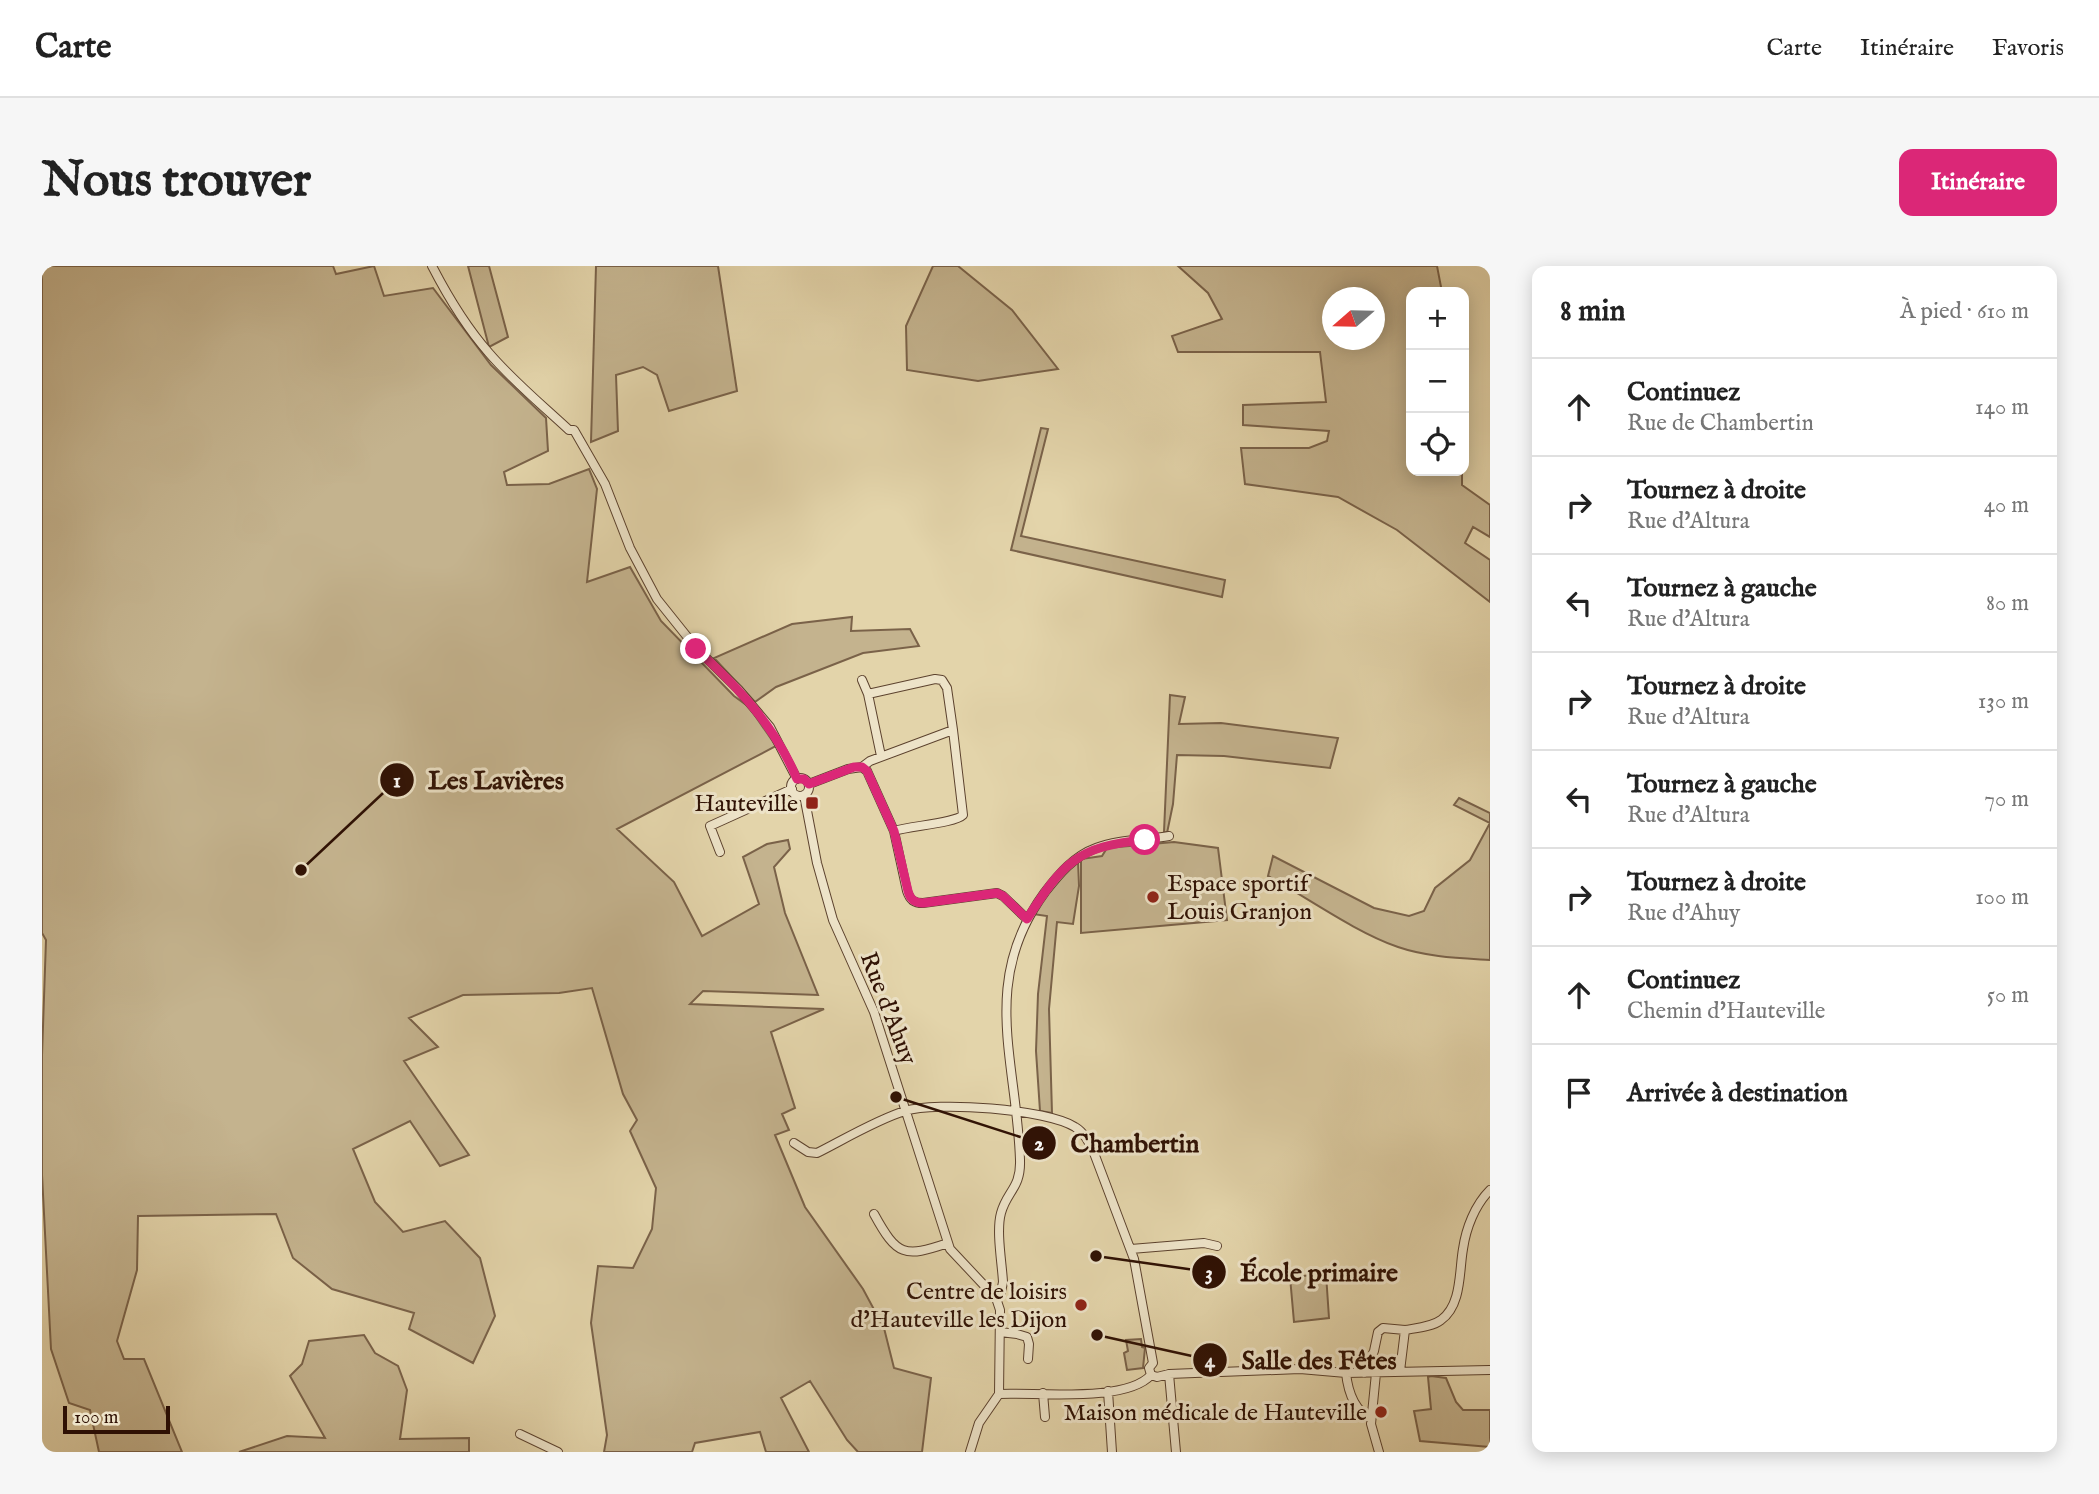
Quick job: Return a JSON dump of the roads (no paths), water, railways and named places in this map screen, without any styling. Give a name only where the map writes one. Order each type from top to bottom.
[{"type":"street","points":[[432,266],[447,296],[489,354],[569,430],[574,430],[605,484],[631,548],[657,599],[696,649],[738,689],[770,727],[797,779]]},
{"type":"street","points":[[862,680],[868,694],[881,756]]},
{"type":"street","points":[[868,694],[935,680],[942,680],[947,688],[963,815],[956,820],[926,823],[894,831]]},
{"type":"street","points":[[809,784],[854,767],[862,767],[881,756],[953,730]]},
{"type":"street","points":[[862,767],[872,778],[894,831],[912,900],[923,903],[997,893],[1027,919]]},
{"type":"street","points":[[797,779],[804,779],[809,784],[808,792],[804,795],[796,795],[792,789],[792,783],[797,779]]},
{"type":"street","points":[[720,852],[710,827],[792,789]]},
{"type":"street","name":"Rue d'Ahuy","points":[[804,795],[817,863],[830,910],[874,1012],[948,1243],[953,1255],[996,1298]]},
{"type":"street","points":[[970,1452],[979,1423],[999,1394],[1000,1310],[996,1298],[1001,1292],[1003,1282],[1001,1212],[1020,1177],[1017,1110],[1006,1026],[1006,1002],[1011,969],[1027,919],[1065,867],[1083,853],[1098,846],[1169,836]]},
{"type":"street","points":[[794,1143],[808,1152],[817,1153],[906,1110],[962,1107],[1017,1110],[1062,1121],[1082,1132],[1099,1163],[1138,1270],[1153,1363],[1149,1368],[1151,1375]]},
{"type":"street","points":[[1364,1373],[1378,1332],[1384,1328],[1405,1330],[1437,1323],[1450,1311],[1457,1288],[1463,1246],[1472,1217],[1478,1203],[1490,1190]]},
{"type":"street","points":[[874,1214],[893,1243],[910,1253],[948,1243]]},
{"type":"street","points":[[1131,1249],[1196,1243],[1217,1246]]},
{"type":"street","points":[[1400,1371],[1405,1330]]},
{"type":"street","points":[[1000,1332],[1027,1337],[1028,1359]]},
{"type":"street","points":[[1153,1363],[1162,1366],[1165,1374],[1176,1452]]},
{"type":"street","points":[[1151,1375],[1157,1377],[1165,1374],[1300,1369],[1346,1373],[1490,1370]]},
{"type":"street","points":[[1346,1373],[1353,1400],[1361,1412],[1371,1419]]},
{"type":"street","points":[[1376,1373],[1371,1419],[1379,1452]]},
{"type":"street","points":[[999,1394],[1075,1395],[1108,1391],[1137,1385],[1151,1375]]},
{"type":"street","points":[[1108,1391],[1112,1452]]},
{"type":"street","points":[[1043,1393],[1045,1417]]},
{"type":"street","points":[[520,1434],[558,1452]]},
{"type":"place","name":"Hauteville","points":[[812,803]]},
{"type":"place","name":"Les Lavières","points":[[301,870]]},
{"type":"place","name":"Espace sportif Louis Granjon","points":[[1153,897]]},
{"type":"place","name":"Chambertin","points":[[896,1097]]},
{"type":"place","name":"École primaire","points":[[1096,1256]]},
{"type":"place","name":"Centre de loisirs d'Hauteville les Dijon","points":[[1081,1305]]},
{"type":"place","name":"Salle des Fêtes","points":[[1097,1335]]},
{"type":"place","name":"Maison médicale de Hauteville","points":[[1381,1412]]}]
